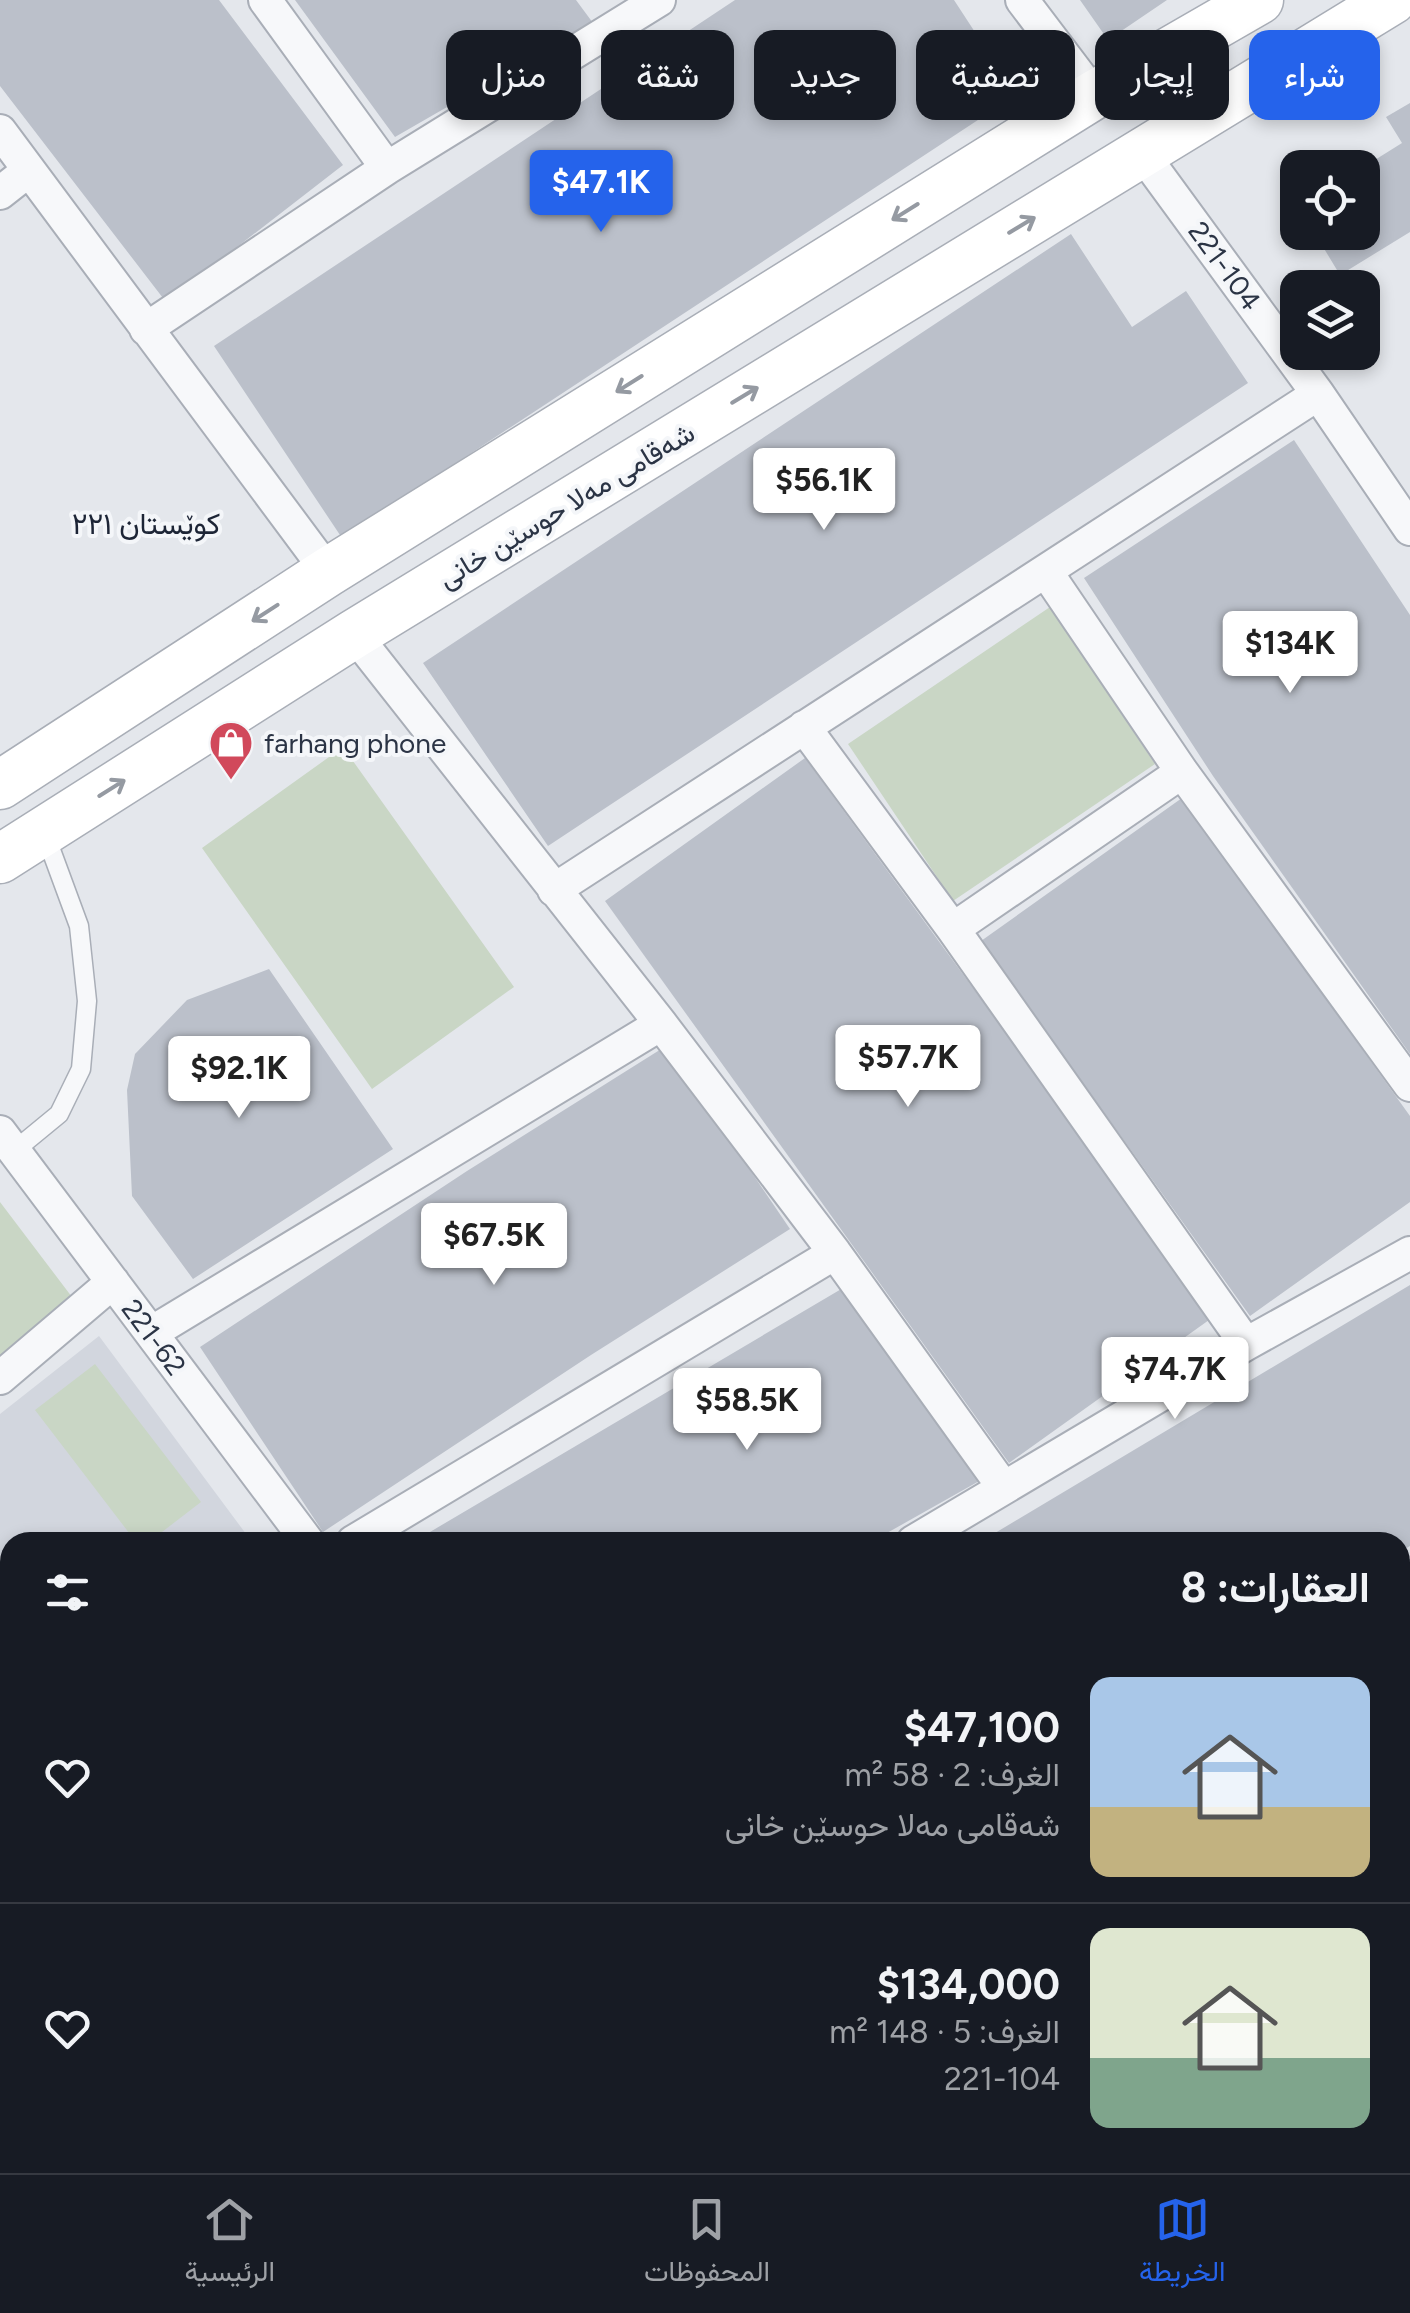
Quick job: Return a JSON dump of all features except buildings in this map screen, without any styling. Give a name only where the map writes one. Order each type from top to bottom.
[{"type":"street","points":[[265,0],[387,168]]},
{"type":"street","points":[[1022,0],[1142,152]]},
{"type":"street","points":[[0,785],[328,572],[1094,94],[1258,0]]},
{"type":"street","name":"شەقامی مەلا حوسێن خانی","points":[[0,859],[354,634],[1392,0]]},
{"type":"street","points":[[146,328],[640,5]]},
{"type":"street","points":[[0,132],[328,572]]},
{"type":"street","name":"221-104","points":[[1142,152],[1318,394],[1410,529]]},
{"type":"street","points":[[0,194],[28,171]]},
{"type":"street","points":[[554,890],[1318,394]]},
{"type":"street","points":[[1046,573],[1182,772],[1410,1085]]},
{"type":"street","points":[[354,634],[661,1024],[835,1254],[1004,1488]]},
{"type":"street","points":[[804,727],[953,929],[1246,1344]]},
{"type":"street","points":[[953,929],[1182,772]]},
{"type":"street","points":[[150,1333],[661,1024]]},
{"type":"street","name":"221-62","points":[[7,1142],[300,1532]]},
{"type":"street","points":[[370,1532],[835,1254]]},
{"type":"street","points":[[930,1532],[1246,1344],[1410,1254]]},
{"type":"street","points":[[0,1378],[113,1282]]},
{"type":"lane","points":[[7,1142],[59,1114],[81,1069],[87,1001],[79,926],[44,831]]},
{"type":"shaded area","points":[[99,1336],[245,1532],[0,1532],[0,1414]]},
{"type":"green space","points":[[1050,607],[1155,764],[953,901],[848,744]]},
{"type":"green space","points":[[343,747],[514,987],[372,1089],[202,848]]},
{"type":"green space","points":[[0,1202],[75,1301],[0,1358]]},
{"type":"green space","points":[[95,1364],[201,1502],[162,1532],[128,1532],[35,1410]]},
{"type":"place","name":"farhang phone","points":[[231,781]]},
{"type":"district","name":"کوێستان ٢٢١","points":[[146,523]]}]
